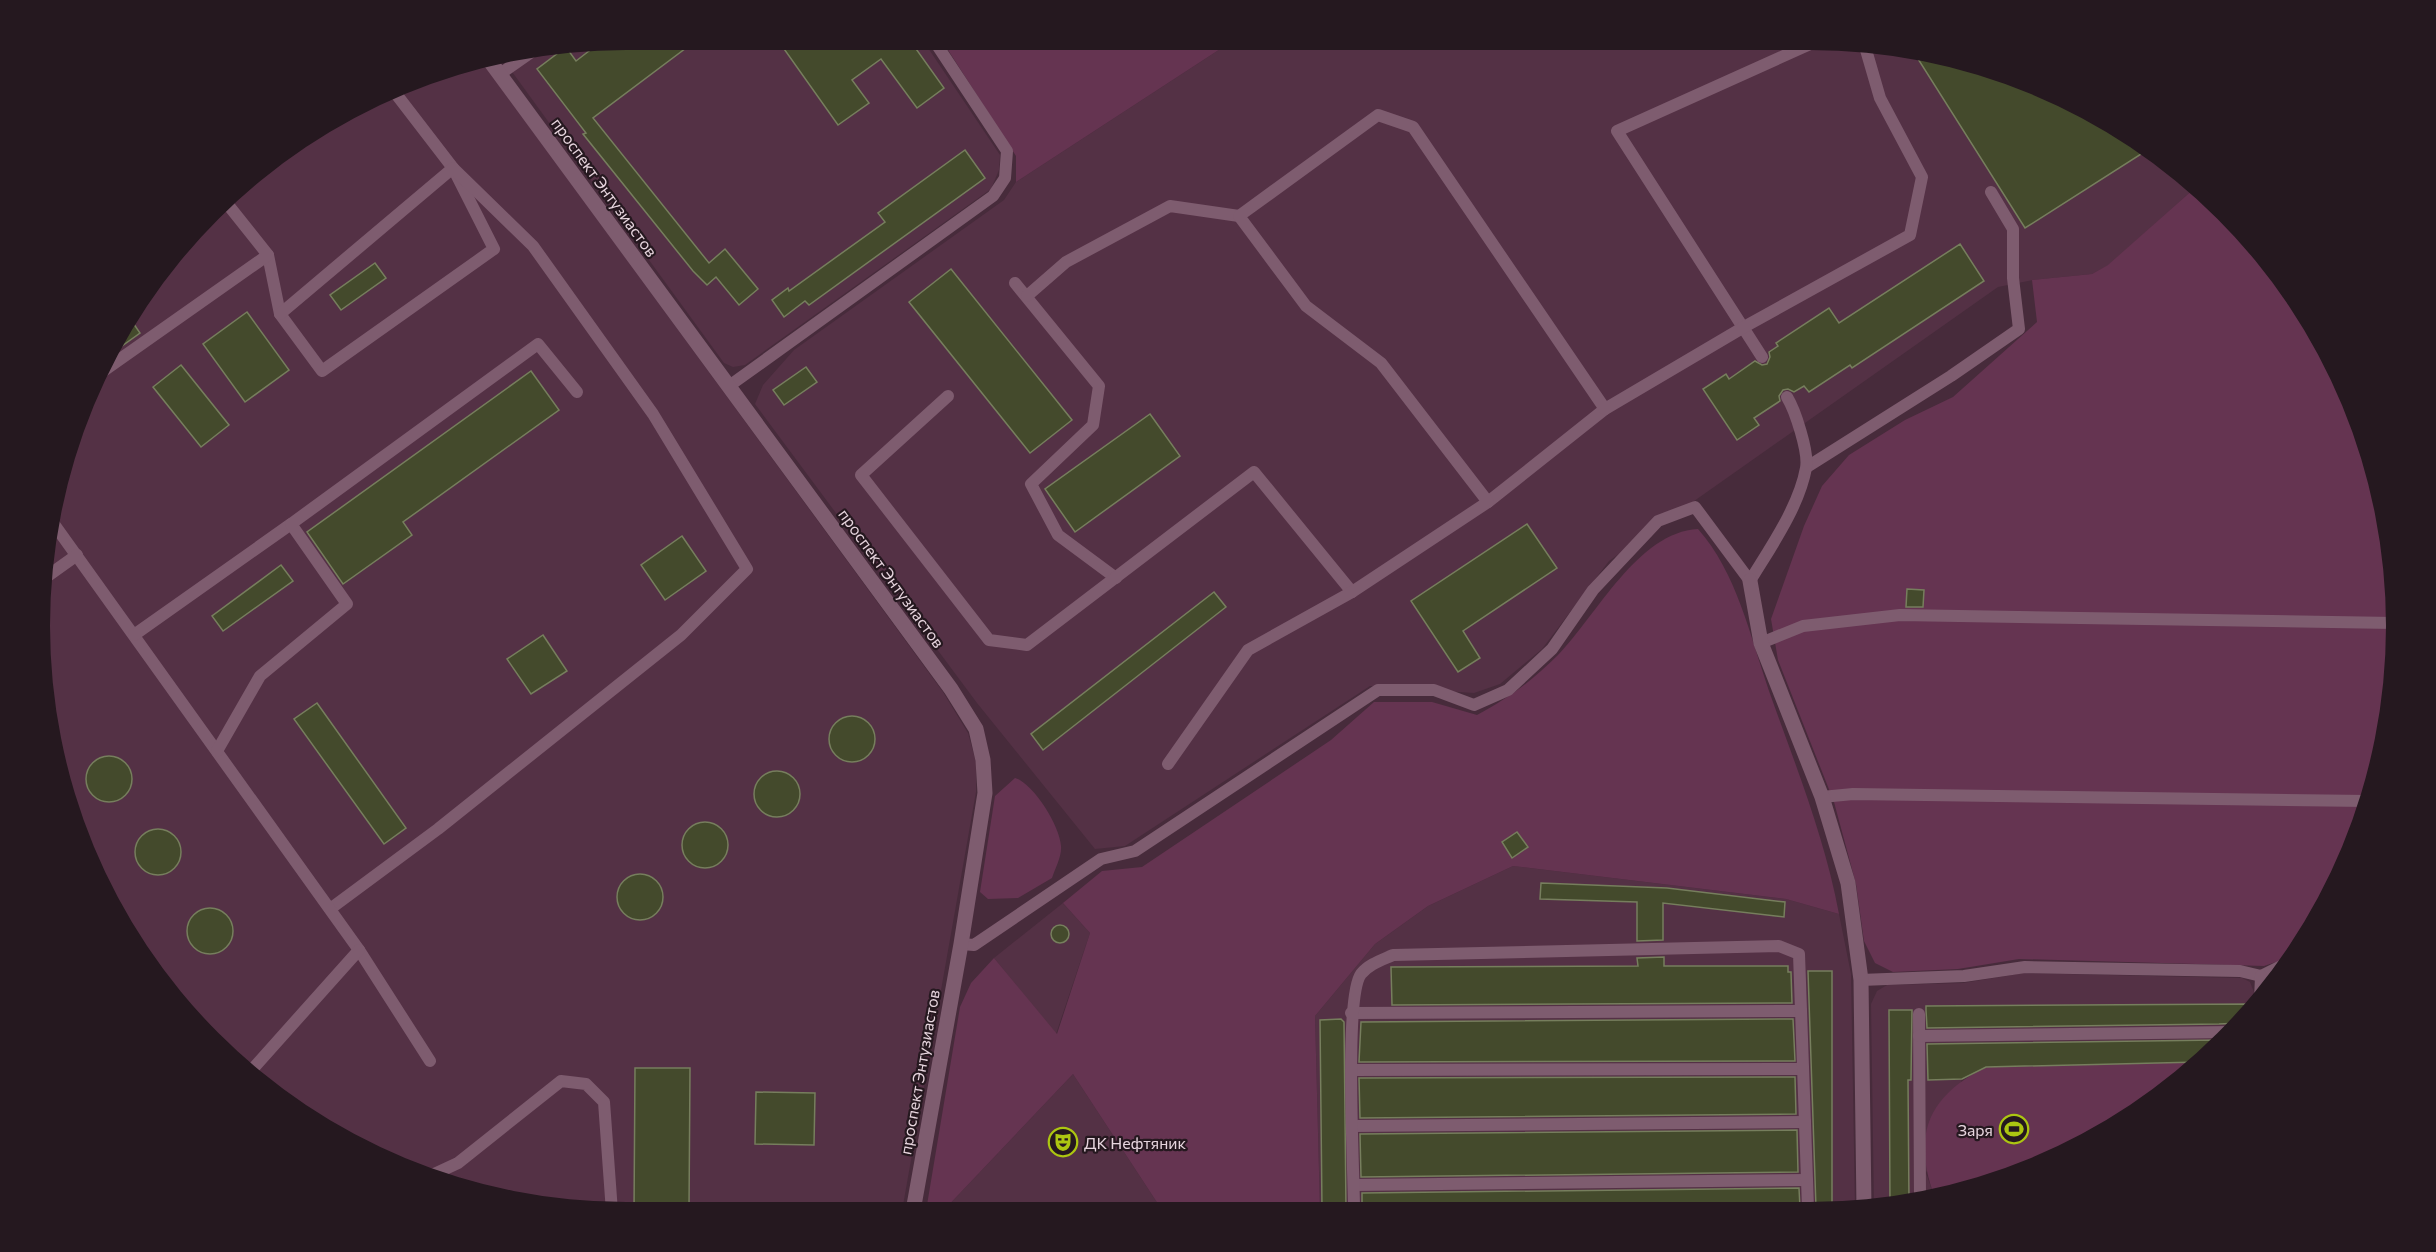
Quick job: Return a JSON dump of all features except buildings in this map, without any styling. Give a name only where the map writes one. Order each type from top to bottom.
[{"type":"street","name":"проспект Энтузиастов","points":[[493,65],[951,688],[976,729],[983,759],[985,793],[961,944],[914,1202]]},
{"type":"street","points":[[1750,580],[1761,643],[1822,796],[1848,883],[1861,980],[1864,1200]]},
{"type":"lane","points":[[729,386],[993,196],[1005,178],[1007,152],[940,49]]},
{"type":"lane","points":[[1762,357],[1617,131],[1799,49]]},
{"type":"lane","points":[[1168,764],[1248,650],[1352,592],[1488,502],[1605,409],[1744,327],[1910,235],[1922,177],[1880,98],[1867,53]]},
{"type":"lane","points":[[500,74],[520,60]]},
{"type":"lane","points":[[330,909],[438,830],[681,635],[747,569],[653,414],[533,246],[453,168],[398,96]]},
{"type":"lane","points":[[1027,296],[1066,262],[1170,206],[1239,216],[1378,115],[1413,127],[1605,409]]},
{"type":"lane","points":[[280,314],[453,168]]},
{"type":"lane","points":[[230,207],[268,255],[280,314],[322,371],[495,249],[453,168]]},
{"type":"lane","points":[[1807,466],[1951,376],[2019,329],[2013,278],[2013,229],[1991,192]]},
{"type":"lane","points":[[1239,216],[1306,306],[1381,363],[1488,502]]},
{"type":"lane","points":[[113,363],[268,255]]},
{"type":"lane","points":[[1015,283],[1099,386],[1093,424],[1031,484],[1058,535],[1116,578]]},
{"type":"lane","points":[[134,634],[291,524],[538,344],[577,392]]},
{"type":"lane","points":[[948,396],[861,475],[989,640],[1028,645],[1254,472],[1352,592]]},
{"type":"lane","points":[[961,944],[974,945],[1101,859],[1135,851],[1378,690],[1434,690],[1474,705],[1508,690],[1552,649],[1593,590],[1658,521],[1695,507],[1750,580],[1785,526],[1807,466],[1796,412],[1787,397]]},
{"type":"lane","points":[[217,751],[260,676],[347,604],[291,524]]},
{"type":"lane","points":[[58,530],[359,950],[430,1061]]},
{"type":"lane","points":[[52,573],[77,555]]},
{"type":"lane","points":[[1761,643],[1803,626],[1900,615],[2386,623]]},
{"type":"lane","points":[[1822,796],[1853,794],[2359,801]]},
{"type":"lane","points":[[1354,1202],[1351,1013],[1360,975],[1374,963],[1393,955],[1779,946],[1799,954],[1808,1202]]},
{"type":"lane","points":[[255,1066],[359,950]]},
{"type":"lane","points":[[1861,980],[1964,976],[2025,967],[2240,971],[2261,976],[2271,971]]},
{"type":"lane","points":[[2261,976],[2261,985]]},
{"type":"lane","points":[[1351,1013],[1801,1011]]},
{"type":"lane","points":[[1918,1014],[1920,1191]]},
{"type":"lane","points":[[1919,1036],[2220,1032]]},
{"type":"lane","points":[[1352,1070],[1803,1069]]},
{"type":"lane","points":[[439,1171],[458,1162],[561,1081],[586,1084],[604,1102],[611,1202]]},
{"type":"lane","points":[[1353,1126],[1805,1122]]},
{"type":"lane","points":[[1354,1185],[1807,1180]]},
{"type":"shaded area","points":[[626,49],[929,49],[1000,155],[999,170],[991,189],[745,365],[733,367],[724,363],[505,63],[551,54]]},
{"type":"shaded area","points":[[947,49],[1220,49],[1016,182],[1016,156]]},
{"type":"shaded area","points":[[1220,49],[1810,49],[1885,54],[1922,61],[1959,69],[2031,93],[2098,127],[2130,147],[2190,193],[2109,265],[2092,274],[2033,280],[1998,287],[1609,561],[1542,649],[1500,684],[1474,693],[1370,686],[1125,846],[1095,849],[977,703],[755,404],[763,385],[794,350],[1004,200],[1016,182]]},
{"type":"shaded area","points":[[486,67],[943,692],[968,733],[976,762],[976,792],[904,1202],[626,1202],[551,1198],[477,1183],[405,1159],[338,1125],[306,1105],[275,1083],[218,1034],[169,977],[147,946],[109,881],[93,847],[69,775],[61,738],[54,701],[50,626],[54,551],[61,514],[69,477],[93,405],[127,338],[169,275],[218,218],[246,193],[306,147],[371,109],[405,93]]},
{"type":"shaded area","points":[[2190,193],[2218,218],[2267,275],[2309,338],[2327,371],[2343,405],[2367,477],[2382,551],[2385,588],[2385,664],[2382,701],[2367,775],[2343,847],[2327,881],[2278,961],[2264,966],[2019,959],[1958,969],[1893,972],[1875,963],[1864,941],[1856,884],[1834,802],[1778,660],[1771,619],[1804,526],[1822,486],[1849,455],[1905,420],[1953,397],[2037,322],[2032,280],[2092,274],[2108,265]]},
{"type":"shaded area","points":[[1698,529],[1723,565],[1733,585],[1818,829],[1839,914],[1786,899],[1513,866],[1428,906],[1375,944],[1315,1016],[1320,1202],[1157,1202],[1073,1074],[952,1202],[928,1202],[960,1007],[971,983],[994,958],[1057,1034],[1090,933],[1063,903],[1102,871],[1142,867],[1331,740],[1374,702],[1432,702],[1477,715],[1489,709],[1539,673],[1573,638],[1620,578],[1656,544],[1676,534]]},
{"type":"shaded area","points":[[1015,778],[1030,788],[1051,817],[1061,846],[1060,854],[1052,878],[1018,898],[988,899],[980,892],[995,796]]},
{"type":"shaded area","points":[[1513,866],[1786,899],[1839,914],[1851,974],[1855,1200],[1320,1202],[1315,1016],[1375,944],[1428,906]]},
{"type":"shaded area","points":[[1063,903],[1090,933],[1056,1034],[994,958]]},
{"type":"shaded area","points":[[2024,973],[2242,978],[2250,982],[2254,993],[2218,1034],[2186,1062],[1986,1067],[1962,1079],[1926,1173],[1932,1189],[1874,1199],[1871,1004],[1877,991],[1887,985],[1963,983]]},
{"type":"shaded area","name":"Заря","points":[[2186,1062],[2130,1105],[2065,1143],[1995,1172],[1932,1189],[1925,1154],[1925,1136],[1930,1119],[1938,1104],[1950,1091],[1966,1078],[1986,1067]]},
{"type":"shaded area","name":"ДК Нефтяник","points":[[1073,1074],[1157,1202],[952,1202]]},
{"type":"place","name":"Заря","points":[[2014,1129]]},
{"type":"place","name":"ДК Нефтяник","points":[[1063,1142]]}]
